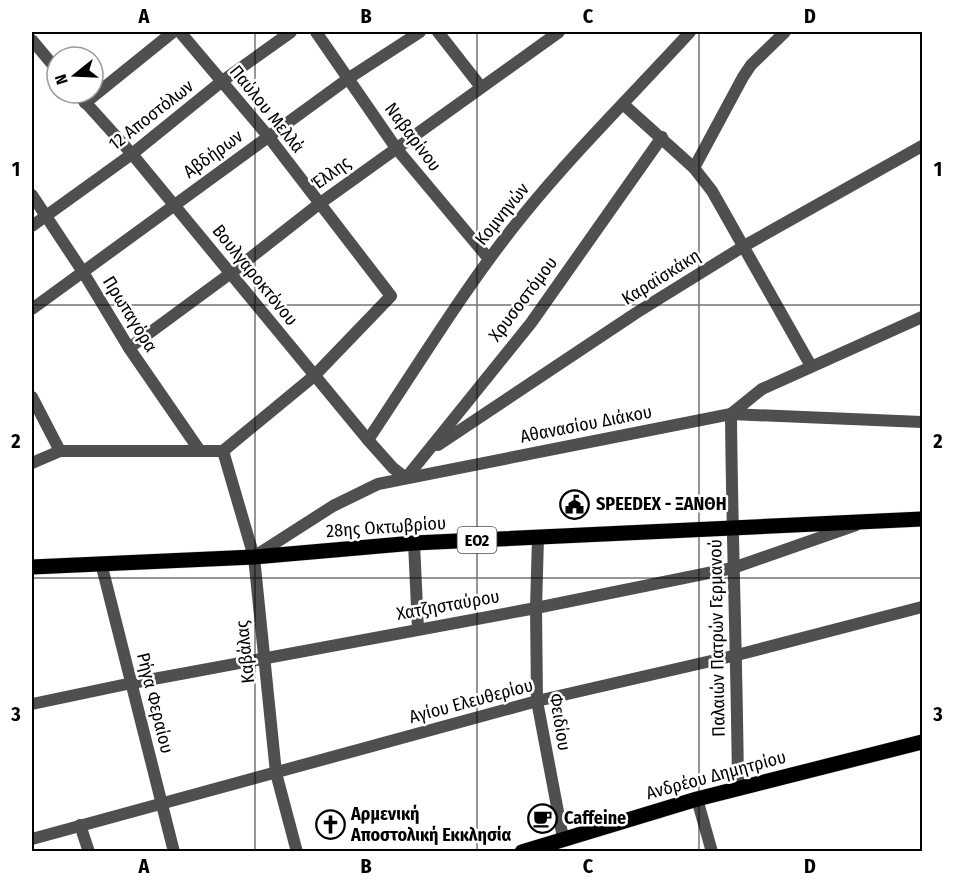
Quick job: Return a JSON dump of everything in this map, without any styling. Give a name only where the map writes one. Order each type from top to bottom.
[{"type":"main road","name":"28ης Οκτωβρίου","points":[[32,567],[254,557],[414,543],[922,519]]},
{"type":"main road","name":"Ανδρέου Δημητρίου","points":[[522,852],[697,799],[922,742]]},
{"type":"street","points":[[105,87],[173,32]]},
{"type":"street","name":"Παύλου Μελλά","points":[[180,32],[268,136],[391,296],[314,376]]},
{"type":"street","name":"12 Αποστόλων","points":[[32,226],[132,154],[221,82],[291,32]]},
{"type":"street","name":"Ναβαρίνου","points":[[316,32],[396,148],[489,259]]},
{"type":"street","name":"Αβδήρων","points":[[32,309],[349,78],[420,32]]},
{"type":"street","points":[[438,32],[481,87]]},
{"type":"street","name":"Έλλης","points":[[129,348],[231,273],[319,204],[481,87],[544,36],[559,32]]},
{"type":"street","name":"Κομνηνών","points":[[368,440],[489,259],[524,214],[690,32]]},
{"type":"street","points":[[694,168],[751,65],[785,32]]},
{"type":"street","points":[[32,40],[45,56]]},
{"type":"street","points":[[623,104],[694,168],[712,191],[811,366]]},
{"type":"street","name":"Βουλγαροκτόνου","points":[[87,105],[132,154],[368,440],[393,468],[406,478]]},
{"type":"street","name":"Χρυσοστόμου","points":[[406,478],[531,323],[662,137]]},
{"type":"street","name":"Καραϊσκάκη","points":[[427,452],[636,313],[744,246],[922,146]]},
{"type":"street","name":"Πρωταγόρα","points":[[32,195],[83,272],[129,348],[200,451]]},
{"type":"street","name":"Αθανασίου Διάκου","points":[[254,557],[366,488],[406,478],[731,414],[762,389],[922,317]]},
{"type":"street","points":[[32,463],[60,451],[224,451],[314,376]]},
{"type":"street","points":[[32,397],[60,451]]},
{"type":"street","points":[[731,414],[922,422]]},
{"type":"street","name":"Παλαιών Πατρών Γερμανού","points":[[731,414],[738,789]]},
{"type":"street","name":"Καβάλας","points":[[224,451],[254,557],[276,773],[297,852]]},
{"type":"street","name":"Χατζησταύρου","points":[[32,704],[733,568],[865,522]]},
{"type":"street","name":"Φειδίου","points":[[538,538],[537,701],[563,838]]},
{"type":"street","points":[[414,543],[418,629]]},
{"type":"street","name":"Ρήγα Φεραίου","points":[[101,563],[174,852]]},
{"type":"street","name":"Αγίου Ελευθερίου","points":[[32,839],[537,701],[737,655],[922,607]]},
{"type":"street","points":[[697,799],[712,852]]},
{"type":"street","points":[[80,825],[89,852]]},
{"type":"place","name":"SPEEDEX - ΞΑΝΘΗ","points":[[575,504]]},
{"type":"place","name":"Caffeine","points":[[543,818]]},
{"type":"place","name":"Αρμενική Αποστολική Εκκλησία","points":[[330,824]]}]
